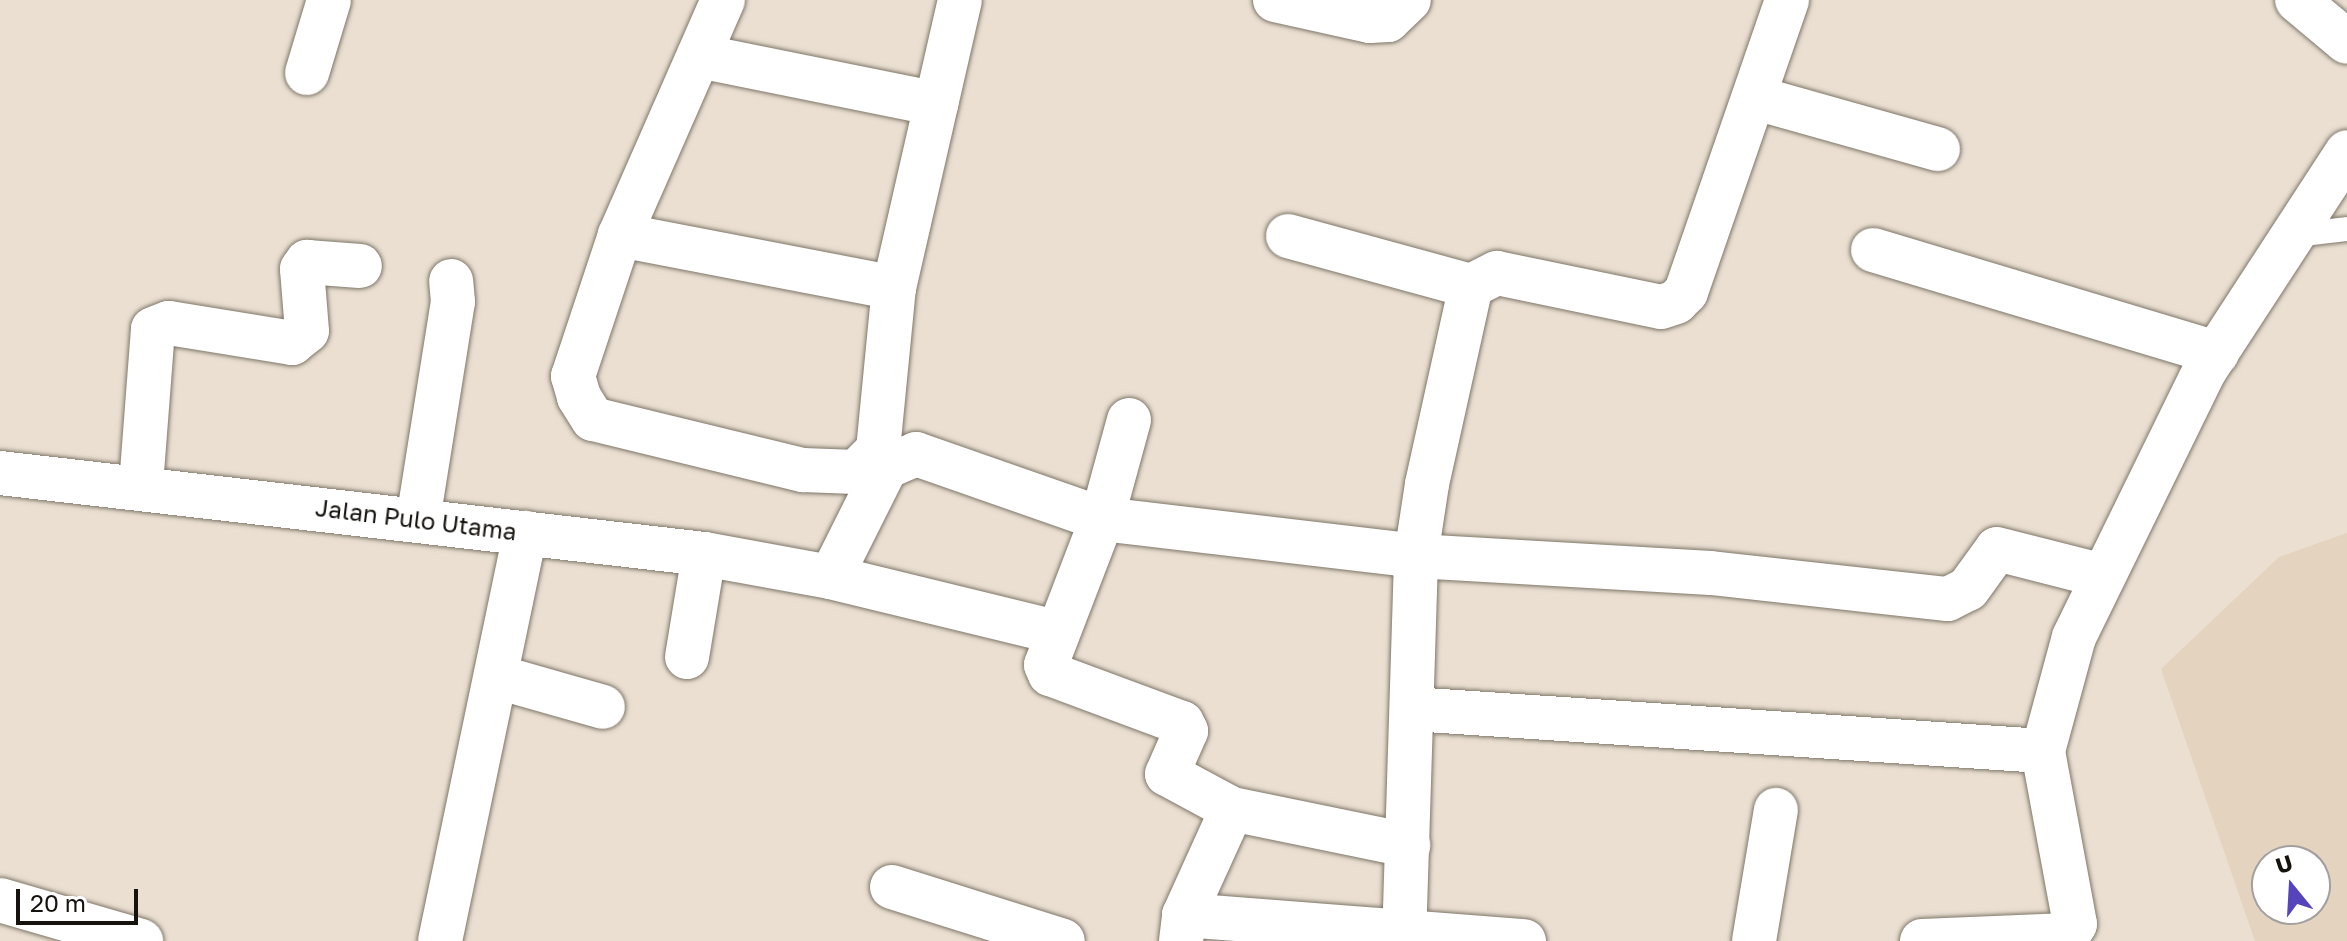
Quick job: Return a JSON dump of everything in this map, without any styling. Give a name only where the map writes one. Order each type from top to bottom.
[{"type":"street","points":[[307,73],[329,0]]},
{"type":"street","points":[[723,0],[620,235],[573,376],[593,419],[803,470],[856,472],[878,450],[894,288],[960,0]]},
{"type":"street","points":[[1275,0],[1370,21],[1388,20],[1409,0]]},
{"type":"street","points":[[1288,236],[1471,286],[1497,273],[1661,307],[1676,302],[1686,292],[1756,98],[1787,0]]},
{"type":"street","points":[[2319,4],[2347,42]]},
{"type":"street","points":[[699,56],[936,104]]},
{"type":"street","points":[[1756,98],[1938,149]]},
{"type":"street","points":[[1922,941],[2068,935],[2075,924],[2043,751],[2074,637],[2217,353],[2340,166]]},
{"type":"street","points":[[620,235],[894,288]]},
{"type":"street","points":[[1873,250],[2217,353]]},
{"type":"street","points":[[141,485],[153,329],[169,323],[292,343],[307,331],[302,269],[307,262],[360,266]]},
{"type":"street","points":[[418,520],[453,302],[451,281]]},
{"type":"street","points":[[1404,935],[1416,556],[1427,484],[1471,286]]},
{"type":"street","points":[[1129,420],[1102,519],[1056,632],[1046,665],[1050,674],[1182,723],[1186,731],[1167,774],[1232,809],[1408,845]]},
{"type":"street","points":[[831,577],[886,467],[916,454],[1102,519],[1416,556],[1711,573],[1948,599],[1968,589],[1997,549],[2103,576]]},
{"type":"street","name":"Jalan Pulo Utama","points":[[0,473],[141,485],[704,554],[831,577],[1056,632]]},
{"type":"street","points":[[440,941],[498,677],[525,533]]},
{"type":"street","points":[[687,657],[704,554]]},
{"type":"street","points":[[498,677],[603,707]]},
{"type":"street","points":[[1412,709],[2043,751]]},
{"type":"street","points":[[1232,809],[1182,928],[1524,941]]},
{"type":"street","points":[[1754,941],[1776,810]]},
{"type":"street","points":[[892,887],[1063,941]]},
{"type":"street","points":[[0,900],[141,941]]},
{"type":"lane","points":[[2296,235],[2347,229]]},
{"type":"shaded area","points":[[2347,533],[2347,941],[2255,941],[2161,669],[2279,557]]}]
